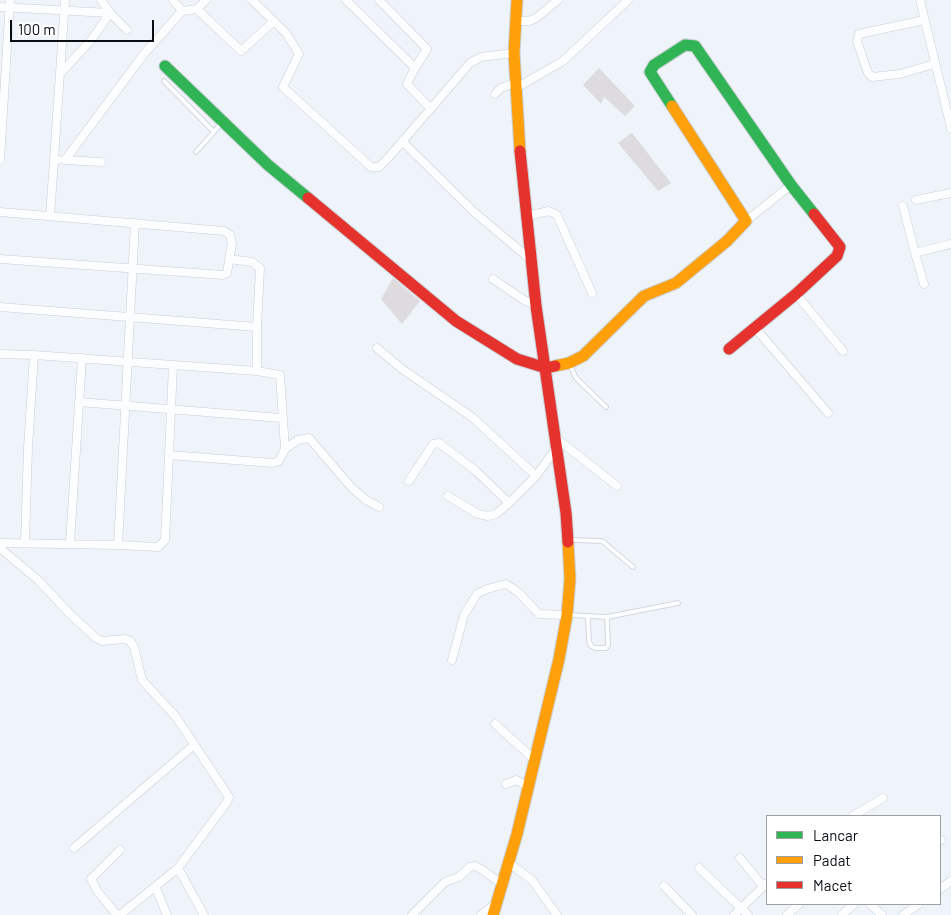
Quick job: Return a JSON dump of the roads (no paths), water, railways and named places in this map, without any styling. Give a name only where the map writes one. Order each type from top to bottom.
[{"type":"street","points":[[50,216],[65,0]]},
{"type":"street","points":[[101,0],[110,13],[128,30]]},
{"type":"street","points":[[173,0],[182,12]]},
{"type":"street","points":[[65,160],[144,54],[182,12],[197,9],[206,0]]},
{"type":"street","points":[[252,0],[286,34],[299,54],[283,87],[367,166],[378,167],[475,59],[514,53]]},
{"type":"street","points":[[346,0],[415,68]]},
{"type":"street","points":[[378,0],[427,49],[407,84],[430,108]]},
{"type":"street","points":[[481,915],[495,909],[508,863],[560,659],[570,579],[568,540],[546,368],[536,306],[517,123],[514,53],[517,0]]},
{"type":"street","points":[[516,21],[528,21],[536,18],[558,0]]},
{"type":"street","points":[[495,94],[501,88],[515,86],[563,61],[628,0]]},
{"type":"street","points":[[921,0],[934,64],[951,129]]},
{"type":"street","points":[[0,160],[10,4]]},
{"type":"street","points":[[0,7],[10,4],[64,11],[110,13]]},
{"type":"street","points":[[197,9],[241,51],[274,21]]},
{"type":"street","points":[[60,74],[92,40],[110,13]]},
{"type":"street","points":[[924,20],[859,34],[857,41],[868,73],[872,77],[900,74],[934,64]]},
{"type":"street","points":[[729,349],[796,294],[837,256],[840,247],[791,186],[695,46],[685,46],[654,66],[650,72],[746,222]]},
{"type":"street","points":[[165,66],[268,165],[456,321],[517,359],[546,368],[569,363],[583,356],[644,296],[676,283],[791,186]]},
{"type":"street","points":[[402,141],[468,206],[531,260]]},
{"type":"street","points":[[54,160],[100,162]]},
{"type":"street","points":[[916,200],[951,193]]},
{"type":"street","points":[[903,206],[924,284]]},
{"type":"street","points":[[527,216],[549,211],[557,215],[592,293]]},
{"type":"street","points":[[0,212],[224,231],[230,236],[232,243],[227,273],[223,275],[0,259]]},
{"type":"street","points":[[118,545],[135,223]]},
{"type":"street","points":[[915,253],[951,244]]},
{"type":"street","points":[[229,260],[252,262],[260,268],[257,371]]},
{"type":"street","points":[[493,279],[536,306]]},
{"type":"street","points":[[796,294],[843,351]]},
{"type":"street","points":[[0,306],[257,327]]},
{"type":"street","points":[[756,328],[828,413]]},
{"type":"street","points":[[377,348],[416,379],[472,417],[536,476]]},
{"type":"street","points":[[0,354],[127,360],[257,371],[280,375],[284,449],[280,461],[273,463],[169,455]]},
{"type":"street","points":[[25,542],[28,448],[34,355]]},
{"type":"street","points":[[70,543],[82,358]]},
{"type":"street","points":[[0,543],[70,543],[158,547],[165,540],[173,365]]},
{"type":"street","points":[[80,402],[281,418]]},
{"type":"street","points":[[284,449],[303,437],[308,438],[352,488],[366,500],[379,507]]},
{"type":"street","points":[[448,496],[478,514],[488,516],[496,514],[536,476],[556,442]]},
{"type":"street","points":[[556,442],[617,486]]},
{"type":"street","points":[[409,481],[433,444],[439,443],[476,471],[509,503]]},
{"type":"street","points":[[0,548],[38,580],[96,638],[102,641],[125,639],[130,641],[134,647],[142,680],[176,717],[229,797],[228,802],[178,868],[156,888],[119,915],[92,884],[91,879],[120,850]]},
{"type":"street","points":[[452,660],[464,615],[470,603],[477,594],[492,587],[506,584],[512,586],[539,614],[567,615]]},
{"type":"street","points":[[495,724],[535,760]]},
{"type":"street","points":[[74,848],[194,745]]},
{"type":"street","points":[[506,784],[516,780],[528,787]]},
{"type":"street","points":[[855,815],[883,798]]},
{"type":"street","points":[[734,915],[765,885],[740,858]]},
{"type":"street","points":[[508,863],[532,880],[557,915]]},
{"type":"street","points":[[412,915],[446,882],[459,878],[470,867],[475,866],[481,869],[502,884]]},
{"type":"street","points":[[178,868],[204,915]]},
{"type":"street","points":[[699,868],[748,915]]},
{"type":"street","points":[[664,886],[692,915]]},
{"type":"street","points":[[156,888],[167,915]]},
{"type":"street","points":[[787,915],[798,905]]},
{"type":"street","points":[[842,915],[853,905]]},
{"type":"street","points":[[871,905],[882,915]]},
{"type":"street","points":[[903,915],[918,905]]},
{"type":"lane","points":[[164,81],[214,132]]},
{"type":"lane","points":[[196,152],[223,121]]},
{"type":"lane","points":[[569,363],[576,378],[606,407]]},
{"type":"lane","points":[[568,540],[602,541],[633,567]]},
{"type":"lane","points":[[567,615],[588,618],[607,617],[678,603]]},
{"type":"lane","points":[[588,618],[591,646],[606,648],[608,644],[607,617]]}]
